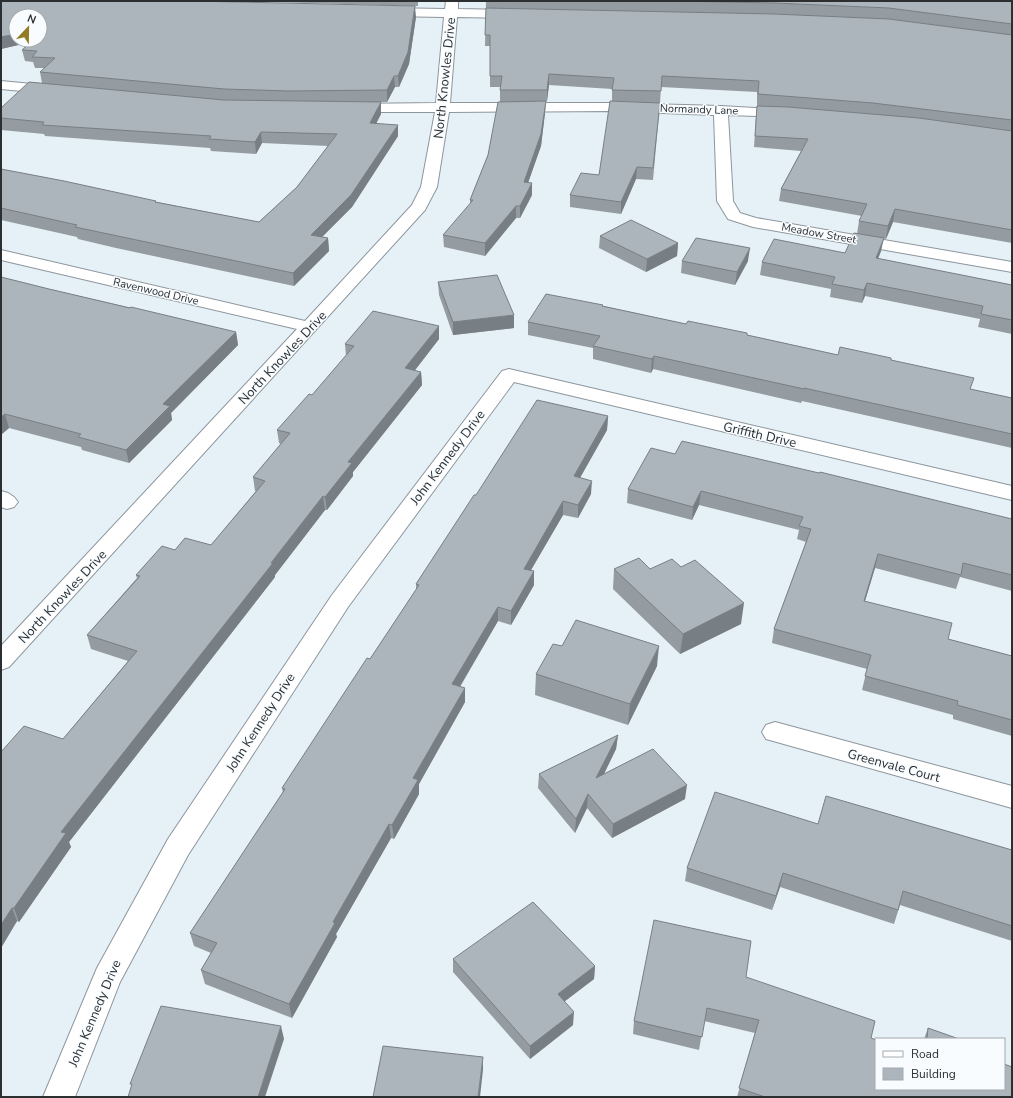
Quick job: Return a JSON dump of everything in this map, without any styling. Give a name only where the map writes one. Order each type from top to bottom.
[{"type":"street","points":[[372,11],[451,7],[529,15]]},
{"type":"street","name":"North Knowles Drive","points":[[1,661],[419,207],[429,187],[443,107],[451,7]]},
{"type":"street","points":[[1,85],[63,91]]},
{"type":"street","name":"Normandy Lane","points":[[334,108],[610,107],[802,114]]},
{"type":"street","name":"Meadow Street","points":[[722,110],[725,202],[734,216],[754,222],[1012,268]]},
{"type":"street","name":"Ravenwood Drive","points":[[1,255],[310,326]]},
{"type":"street","name":"Griffith Drive","points":[[509,374],[1012,493]]},
{"type":"street","name":"John Kennedy Drive","points":[[59,1097],[107,977],[178,847],[340,601],[509,374]]},
{"type":"street","name":"Greenvale Court","points":[[775,732],[1012,797]]},
{"type":"building","points":[[1,1],[192,1],[415,6],[408,52],[398,76],[394,76],[387,90],[289,91],[224,89],[40,72],[55,58],[32,57],[37,51],[22,50],[24,48],[48,48],[48,8],[8,8],[8,36],[1,37]]},
{"type":"building","points":[[673,1],[1012,1],[1012,24],[889,8],[774,3]]},
{"type":"building","points":[[486,8],[774,14],[889,19],[1012,35],[1012,120],[873,103],[758,94],[759,81],[662,76],[661,91],[612,90],[614,78],[549,74],[547,90],[500,90],[502,76],[490,76],[490,35],[485,35]]},
{"type":"building","points":[[29,82],[224,100],[381,102],[370,123],[398,125],[351,195],[311,235],[328,238],[293,273],[75,227],[77,225],[1,208],[1,169],[64,181],[156,201],[155,202],[259,222],[297,187],[337,134],[261,132],[255,142],[209,139],[211,136],[42,125],[44,122],[1,118],[1,108]]},
{"type":"building","points":[[546,101],[541,134],[524,182],[532,183],[520,206],[516,206],[485,243],[443,235],[473,200],[470,200],[488,155],[498,102]]},
{"type":"building","points":[[610,101],[660,103],[653,168],[637,167],[621,202],[570,195],[581,173],[599,175]]},
{"type":"building","points":[[757,106],[788,107],[919,118],[1012,131],[1012,230],[895,209],[888,226],[859,221],[867,204],[781,189],[808,139],[755,136]]},
{"type":"building","points":[[631,220],[678,243],[647,259],[600,236]]},
{"type":"building","points":[[854,233],[884,238],[876,258],[1012,285],[1012,320],[981,314],[983,306],[867,283],[864,290],[832,284],[835,277],[762,262],[774,239],[845,253]]},
{"type":"building","points":[[696,238],[750,248],[737,272],[682,261]]},
{"type":"building","points":[[497,275],[514,315],[453,322],[438,282]]},
{"type":"building","points":[[1,277],[236,332],[163,404],[170,406],[126,450],[78,437],[81,434],[5,414],[1,417]]},
{"type":"building","points":[[546,294],[686,324],[688,321],[747,333],[747,335],[838,355],[840,347],[974,378],[970,389],[1012,398],[1012,434],[654,356],[652,359],[593,346],[600,336],[528,322]]},
{"type":"building","points":[[373,311],[439,326],[405,368],[421,372],[348,462],[352,463],[325,497],[323,496],[271,563],[273,563],[61,832],[66,833],[1,925],[1,752],[24,726],[63,739],[137,651],[87,635],[140,576],[136,575],[162,546],[175,550],[185,538],[211,545],[265,481],[253,477],[290,433],[277,430],[309,394],[312,395],[354,346],[345,344]]},
{"type":"building","points":[[537,400],[608,416],[574,476],[592,481],[578,505],[563,501],[524,569],[534,571],[511,611],[498,607],[452,684],[465,688],[413,778],[418,780],[392,825],[389,824],[333,922],[335,923],[289,1004],[201,970],[217,943],[190,933],[285,789],[282,788],[367,658],[370,659],[419,585],[416,584],[474,495],[476,495]]},
{"type":"building","points":[[682,441],[820,472],[1012,519],[1012,575],[963,563],[961,575],[878,554],[864,601],[952,623],[948,639],[1012,656],[1012,720],[957,705],[958,701],[865,676],[871,655],[774,629],[811,529],[799,526],[803,517],[701,491],[693,507],[628,489],[651,448],[675,454]]},
{"type":"building","points":[[639,558],[650,569],[672,559],[681,567],[695,560],[744,603],[683,634],[614,569]]},
{"type":"building","points":[[576,620],[659,646],[630,704],[536,674],[553,644],[562,646]]},
{"type":"building","points":[[618,735],[596,778],[653,749],[687,785],[613,824],[588,794],[576,819],[539,774]]},
{"type":"building","points":[[715,792],[818,824],[826,796],[1012,850],[1012,926],[903,891],[898,910],[783,873],[776,896],[687,868]]},
{"type":"building","points":[[533,902],[595,966],[558,994],[574,1012],[530,1046],[453,959]]},
{"type":"building","points":[[654,920],[751,941],[746,977],[875,1021],[871,1038],[875,1040],[875,1090],[1005,1090],[1005,1064],[1012,1067],[1012,1097],[765,1097],[739,1088],[759,1020],[707,1008],[702,1037],[634,1021]]},
{"type":"building","points":[[161,1006],[281,1026],[258,1097],[128,1097],[132,1084],[130,1084]]},
{"type":"building","points":[[928,1028],[956,1038],[927,1038]]},
{"type":"building","points":[[383,1046],[483,1057],[478,1097],[373,1097]]}]
